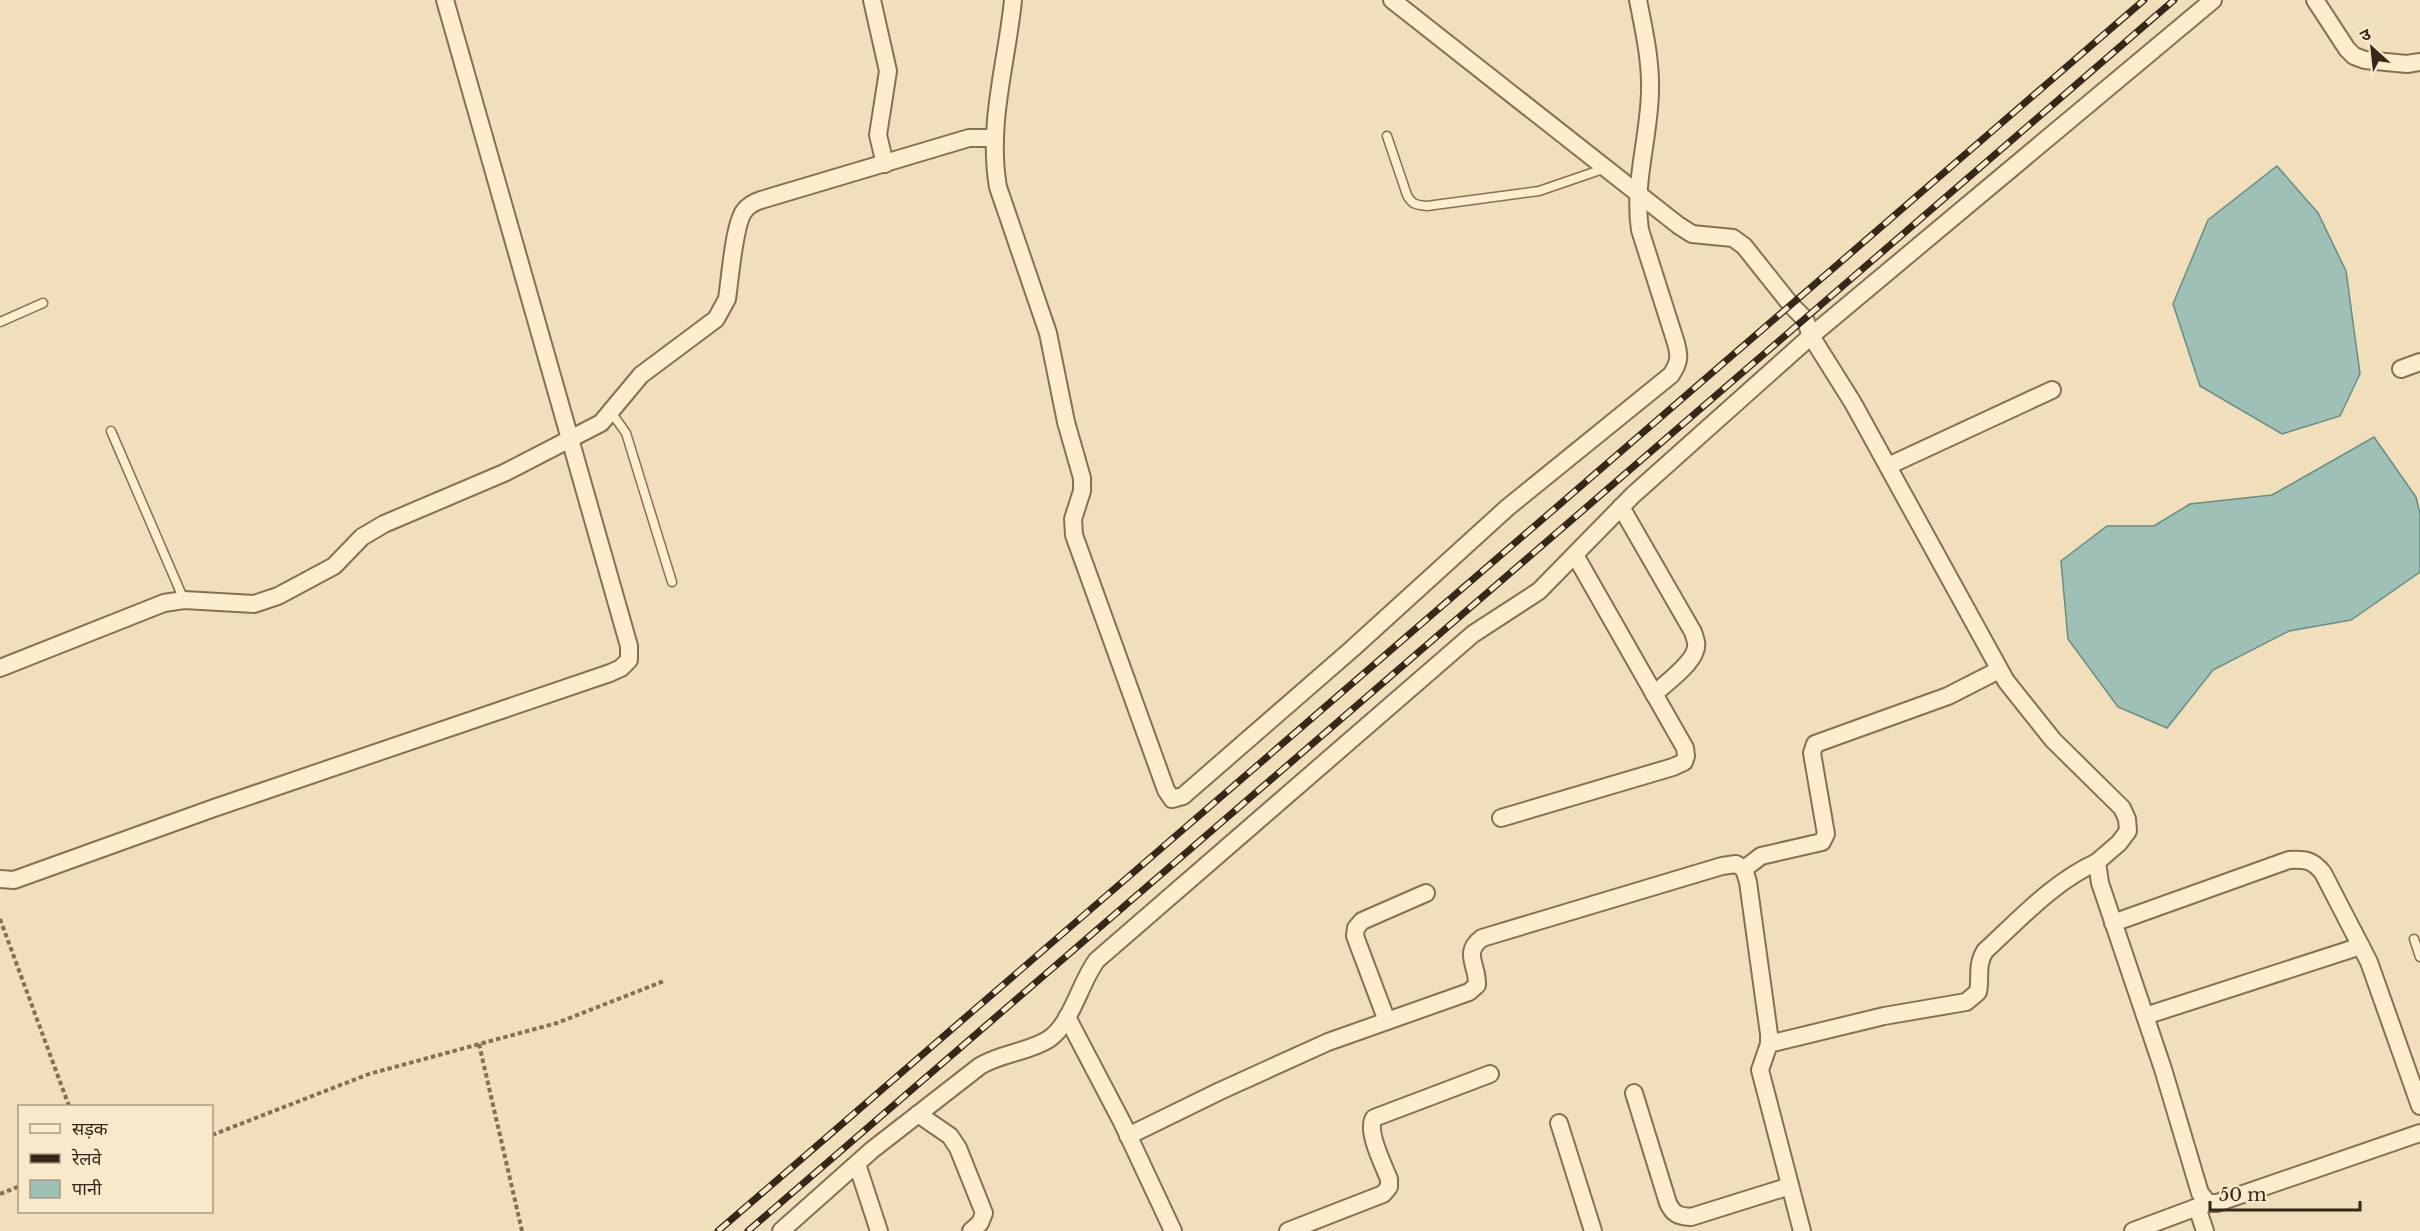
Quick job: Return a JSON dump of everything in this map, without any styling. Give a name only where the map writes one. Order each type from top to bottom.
[{"type":"street","points":[[0,879],[14,880],[214,808],[621,668],[629,660],[629,646],[445,0]]},
{"type":"street","points":[[873,0],[888,71],[878,135],[885,164]]},
{"type":"street","points":[[1013,0],[995,120],[995,173],[1048,333],[1066,423],[1082,478],[1082,491],[1073,519],[1074,535],[1166,790],[1172,799],[1183,796],[1343,657],[1508,508],[1671,375],[1678,364],[1680,356],[1640,230],[1638,193],[1650,93],[1649,63],[1638,0]]},
{"type":"street","points":[[1392,0],[1692,234],[1733,238],[1744,246],[1805,319],[1811,336],[1853,403],[1999,670],[2053,740],[2122,808],[2127,819],[2128,831],[2119,843],[2097,862],[2076,871],[2061,882],[1986,951],[1980,959],[1978,969],[1980,981],[1978,992],[1966,1002],[1884,1016],[1769,1044]]},
{"type":"street","points":[[781,1231],[918,1114],[992,1059],[1048,1039],[1058,1031],[1089,971],[1098,960],[1473,634],[1539,591],[1622,507],[1811,336],[2212,0]]},
{"type":"street","points":[[2315,0],[2346,49],[2354,56],[2365,60],[2397,63],[2420,62]]},
{"type":"street","points":[[0,668],[164,603],[184,600],[254,604],[278,596],[334,566],[362,537],[384,524],[504,473],[601,423],[641,375],[716,319],[727,299],[738,223],[743,211],[761,200],[969,138],[995,138]]},
{"type":"street","points":[[2401,369],[2420,362]]},
{"type":"street","points":[[1888,466],[2052,390]]},
{"type":"street","points":[[1622,507],[1693,632],[1696,642],[1695,652],[1689,661],[1654,694]]},
{"type":"street","points":[[1501,818],[1673,767],[1684,762],[1686,756],[1685,748],[1575,555]]},
{"type":"street","points":[[1744,869],[1761,856],[1822,842],[1826,834],[1812,753],[1815,744],[1948,696],[1999,670]]},
{"type":"street","points":[[2114,923],[2289,860],[2305,859],[2316,863],[2361,946],[2420,1106]]},
{"type":"street","points":[[2097,862],[2100,883],[2145,1016],[2200,1193],[2205,1231]]},
{"type":"street","points":[[1128,1136],[1328,1042],[1469,992],[1477,985],[1478,976],[1471,954],[1474,944],[1482,938],[1722,866],[1736,864],[1744,869],[1769,1044],[1760,1070],[1803,1231]]},
{"type":"street","points":[[1387,1021],[1355,936],[1356,928],[1362,921],[1426,893]]},
{"type":"street","points":[[2145,1016],[2361,946]]},
{"type":"street","points":[[1067,1017],[1128,1136],[1173,1231]]},
{"type":"street","points":[[1288,1231],[1383,1194],[1389,1187],[1389,1179],[1371,1132],[1371,1123],[1374,1118],[1490,1074]]},
{"type":"street","points":[[1634,1093],[1668,1203],[1672,1211],[1679,1216],[1690,1217],[1790,1186]]},
{"type":"street","points":[[918,1114],[950,1136],[958,1148],[984,1213],[980,1223],[971,1231]]},
{"type":"street","points":[[1559,1123],[1593,1231]]},
{"type":"street","points":[[2133,1231],[2202,1205],[2217,1203],[2420,1133]]},
{"type":"street","points":[[857,1164],[879,1231]]},
{"type":"lane","points":[[1387,136],[1407,195],[1410,202],[1417,206],[1539,190],[1606,168]]},
{"type":"lane","points":[[0,322],[43,303]]},
{"type":"lane","points":[[611,412],[626,433],[672,582]]},
{"type":"lane","points":[[111,431],[184,600]]},
{"type":"lane","points":[[2414,939],[2420,957]]},
{"type":"path","points":[[0,919],[68,1105]]},
{"type":"path","points":[[213,1135],[369,1074],[557,1023],[664,981]]},
{"type":"path","points":[[479,1044],[522,1231]]},
{"type":"path","points":[[0,1194],[18,1187]]},
{"type":"water","points":[[2277,166],[2318,213],[2346,271],[2360,374],[2340,416],[2282,434],[2200,386],[2173,304],[2208,220]]},
{"type":"water","points":[[2374,437],[2416,497],[2420,514],[2420,572],[2351,620],[2289,631],[2213,670],[2167,728],[2118,707],[2068,639],[2061,561],[2107,526],[2154,526],[2190,504],[2272,495]]},
{"type":"railway","points":[[718,1231],[2144,0]]},
{"type":"railway","points":[[748,1231],[2174,0]]}]
